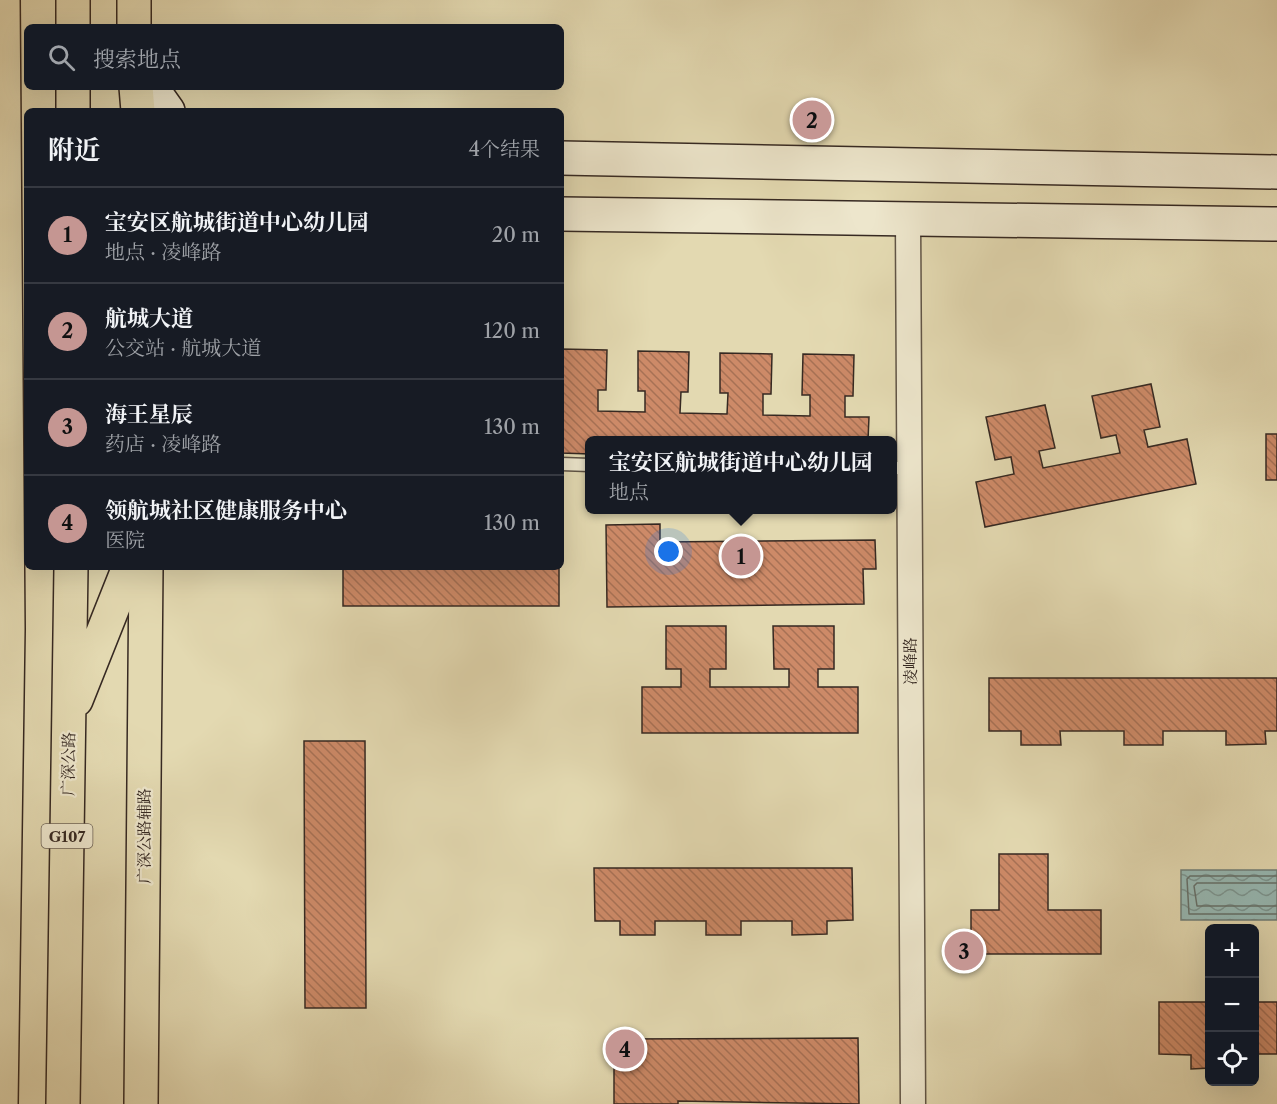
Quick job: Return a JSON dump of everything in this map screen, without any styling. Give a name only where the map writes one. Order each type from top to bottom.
[{"type":"main road","points":[[1,1104],[8,629],[2,249],[3,0]]},
{"type":"main road","points":[[73,0],[73,24]]},
{"type":"main road","points":[[134,0],[134,24]]},
{"type":"main road","points":[[73,90],[73,108]]},
{"type":"main road","points":[[136,90],[138,108]]},
{"type":"main road","points":[[153,90],[166,108]]},
{"type":"main road","points":[[564,158],[1277,172]]},
{"type":"main road","points":[[564,214],[1277,224]]},
{"type":"main road","name":"广深公路","points":[[63,1104],[71,570]]},
{"type":"main road","points":[[69,719],[128,570]]},
{"type":"main road","name":"广深公路辅路","points":[[141,1104],[146,570]]},
{"type":"street","name":"凌峰路","points":[[908,219],[901,468],[913,1104]]},
{"type":"lane","points":[[564,464],[585,465]]},
{"type":"water","points":[[1181,870],[1277,870],[1277,920],[1181,920]]},
{"type":"building","points":[[564,349],[607,350],[606,390],[598,390],[598,411],[645,412],[645,391],[638,391],[638,351],[689,352],[688,392],[681,392],[680,413],[727,414],[728,393],[720,393],[720,353],[772,354],[771,394],[763,394],[763,415],[810,416],[810,395],[802,395],[803,354],[854,355],[853,396],[845,396],[845,417],[869,417],[868,436],[585,436],[585,454],[564,453]]},
{"type":"building","points":[[1151,384],[1160,427],[1144,430],[1148,447],[1187,439],[1196,484],[985,527],[976,482],[1014,474],[1011,457],[995,460],[986,417],[1045,405],[1055,448],[1039,451],[1043,468],[1120,453],[1116,435],[1101,438],[1092,396]]},
{"type":"building","points":[[1266,434],[1277,434],[1277,480],[1266,480]]},
{"type":"building","points":[[660,524],[660,542],[875,540],[876,569],[863,569],[864,604],[607,607],[606,525]]},
{"type":"building","points":[[343,570],[559,570],[559,606],[343,606]]},
{"type":"building","points":[[666,626],[726,626],[726,669],[710,669],[710,687],[789,687],[789,669],[774,669],[773,626],[834,626],[834,669],[818,669],[818,687],[858,687],[858,733],[642,733],[642,687],[681,687],[681,669],[666,669]]},
{"type":"building","points":[[989,678],[1277,678],[1277,731],[1265,731],[1266,744],[1226,745],[1226,731],[1163,731],[1163,745],[1124,745],[1124,731],[1060,731],[1061,745],[1021,745],[1021,731],[989,731]]},
{"type":"building","points":[[304,741],[365,741],[366,1008],[305,1008]]},
{"type":"building","points":[[999,854],[1048,854],[1048,910],[1101,910],[1101,954],[971,954],[971,910],[999,910]]},
{"type":"building","points":[[594,868],[852,868],[853,920],[827,921],[827,934],[792,935],[792,921],[741,921],[741,935],[706,935],[706,921],[655,921],[655,935],[620,935],[620,921],[595,921]]},
{"type":"building","points":[[1159,1002],[1205,1002],[1205,1068],[1191,1069],[1191,1055],[1159,1054]]},
{"type":"building","points":[[1259,1002],[1277,1002],[1277,1054],[1259,1054]]},
{"type":"building","points":[[858,1038],[859,1104],[678,1101],[678,1104],[614,1104],[614,1039]]},
{"type":"place","name":"航城大道","points":[[812,120]]},
{"type":"place","name":"宝安区航城街道中心幼儿园","points":[[741,556]]},
{"type":"place","name":"海王星辰","points":[[964,951]]},
{"type":"place","name":"领航城社区健康服务中心","points":[[625,1049]]}]
